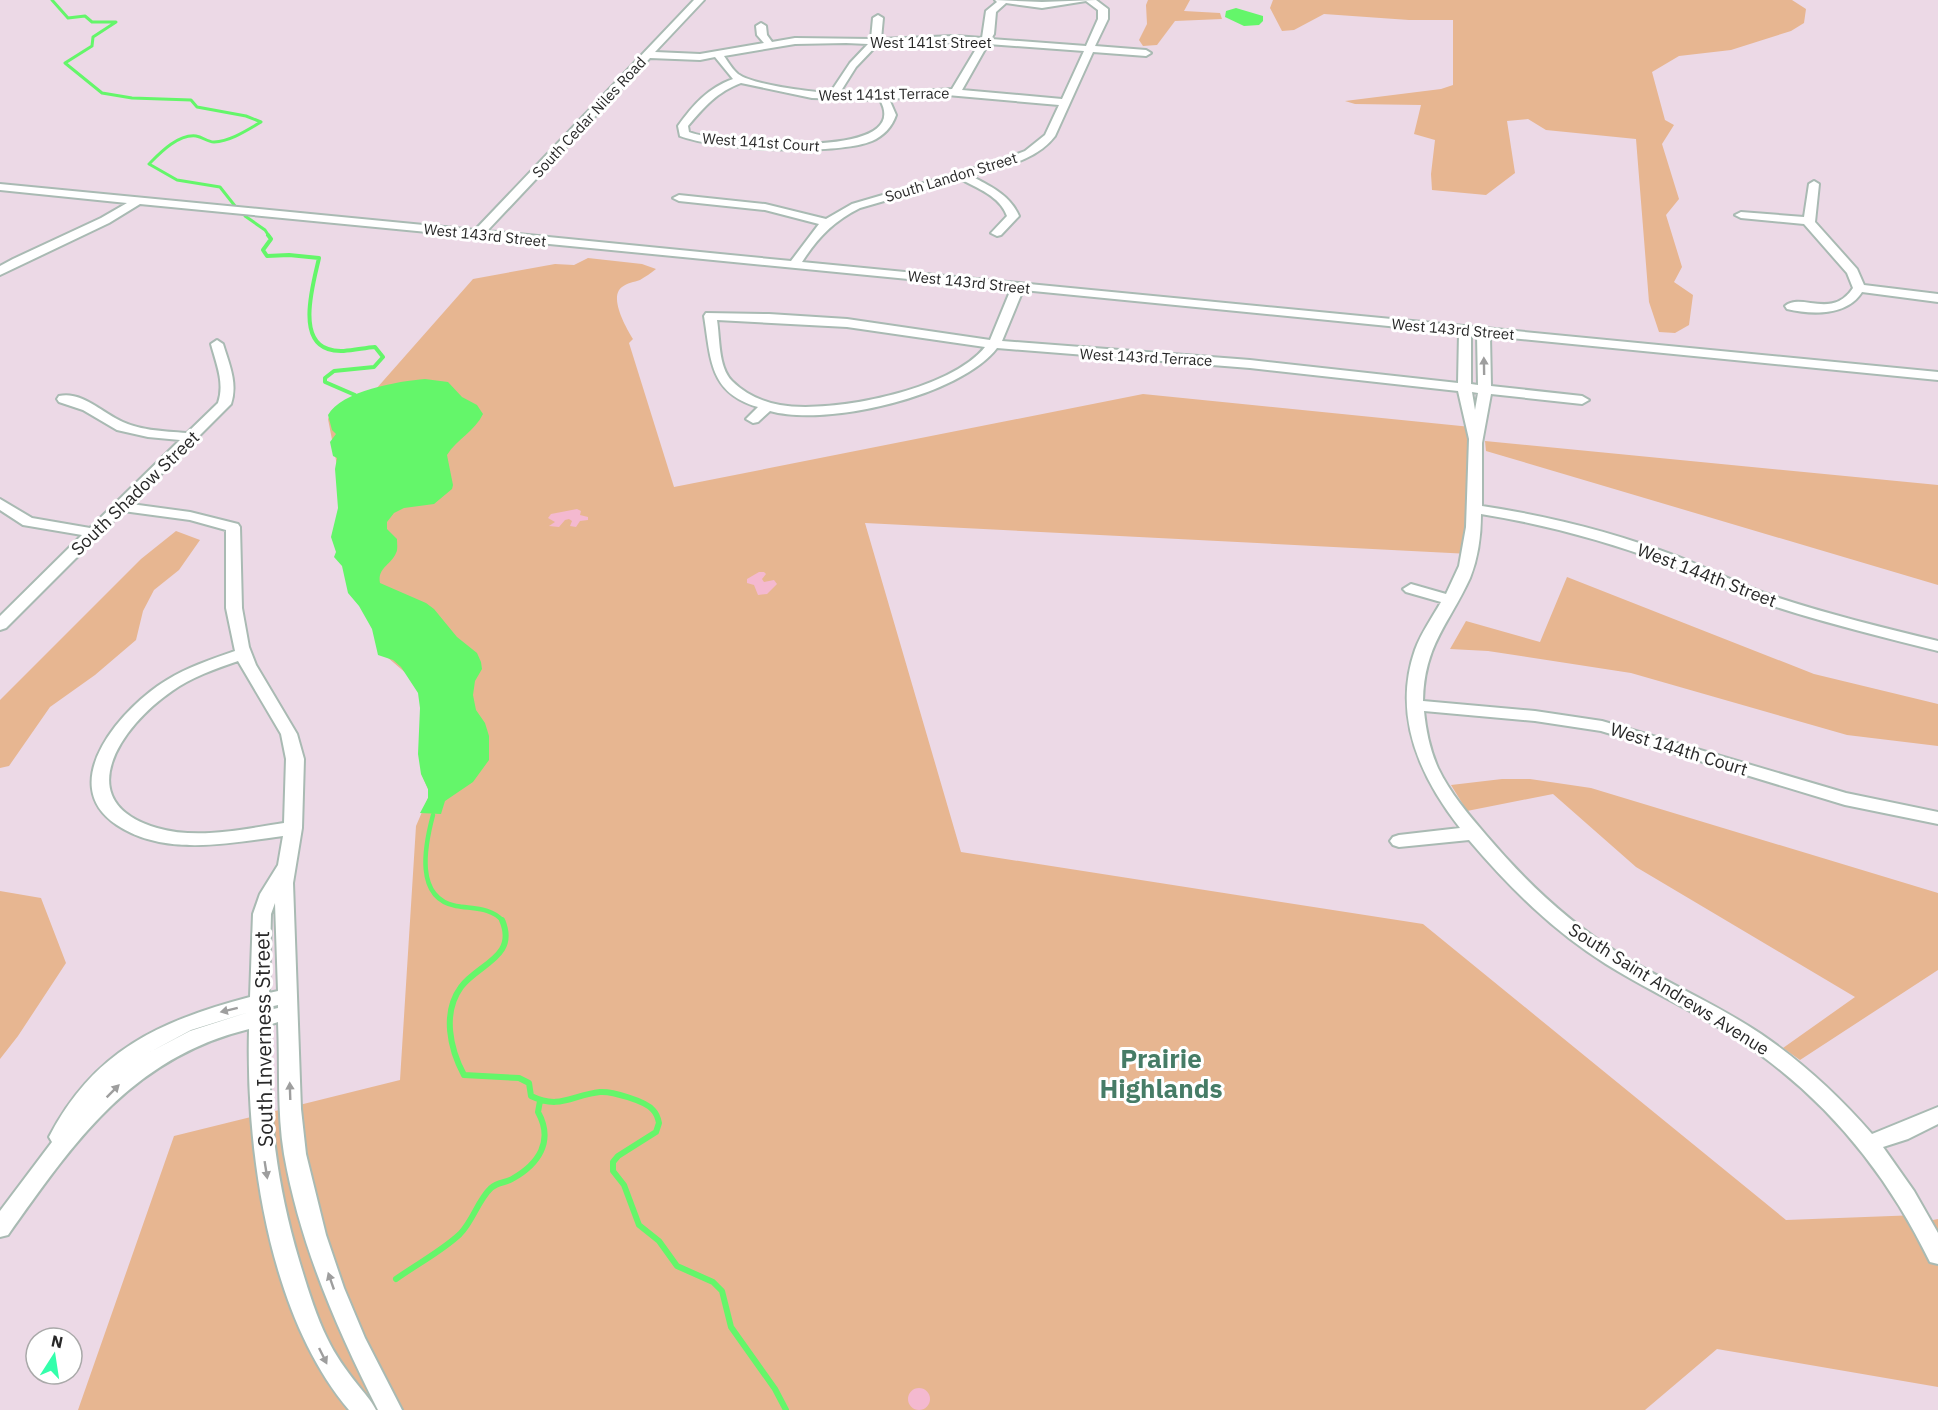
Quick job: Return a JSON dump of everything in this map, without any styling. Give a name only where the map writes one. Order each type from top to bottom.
[{"type":"street","name":"South Cedar Niles Road","points":[[478,234],[699,0]]},
{"type":"street","points":[[955,93],[986,41],[989,34],[990,14],[1001,1],[1041,5],[1082,0]]},
{"type":"street","name":"South Landon Street","points":[[795,264],[815,233],[826,222],[856,206],[1020,157],[1044,143],[1050,136],[1097,33],[1104,11],[1090,0]]},
{"type":"street","points":[[832,97],[851,67],[880,34],[878,18]]},
{"type":"street","points":[[761,26],[762,35],[769,44]]},
{"type":"street","name":"West 141st Street","points":[[650,53],[683,57],[811,40],[909,43],[956,39],[1146,53]]},
{"type":"street","points":[[717,53],[729,70],[740,80]]},
{"type":"street","name":"West 141st Terrace","points":[[740,80],[790,92],[832,97],[955,93],[1064,102]]},
{"type":"street","name":"West 141st Court","points":[[740,80],[722,85],[708,95],[683,126],[684,134],[702,139],[797,148],[841,145],[866,138],[885,127],[891,116],[883,97]]},
{"type":"street","points":[[962,175],[1012,208],[1013,216],[997,232]]},
{"type":"street","points":[[1809,221],[1814,184]]},
{"type":"street","name":"West 143rd Street","points":[[0,187],[1938,376]]},
{"type":"street","points":[[679,198],[765,207],[826,222]]},
{"type":"street","points":[[0,271],[32,253],[103,223],[139,200]]},
{"type":"street","points":[[1741,215],[1809,221],[1852,272],[1859,288]]},
{"type":"street","points":[[753,418],[768,405],[794,410],[822,411],[855,407],[940,383],[963,371],[994,345],[1018,287]]},
{"type":"street","points":[[1859,288],[1938,298]]},
{"type":"street","points":[[1791,306],[1824,309],[1840,306],[1859,288]]},
{"type":"street","name":"West 143rd Terrace","points":[[768,405],[740,395],[726,383],[719,370],[710,316],[846,322],[994,345],[1224,361],[1582,400]]},
{"type":"street","points":[[1466,330],[1464,387],[1475,440]]},
{"type":"street","name":"South Saint Andrews Avenue","points":[[1484,332],[1484,389],[1475,440],[1474,509],[1470,554],[1451,600],[1422,652],[1416,683],[1415,705],[1420,746],[1426,762],[1445,795],[1474,833],[1525,891],[1570,930],[1613,959],[1728,1023],[1773,1053],[1829,1100],[1868,1144],[1912,1203],[1938,1255]]},
{"type":"street","name":"South Shadow Street","points":[[0,625],[218,412],[227,398],[227,386],[217,344]]},
{"type":"street","points":[[64,399],[83,403],[115,424],[130,430],[192,437]]},
{"type":"street","points":[[0,503],[28,522],[94,533]]},
{"type":"street","name":"South Inverness Street","points":[[122,507],[190,516],[233,527],[235,620],[243,654],[292,743],[295,759],[293,828],[285,866],[292,1133],[307,1207],[344,1315],[390,1410]]},
{"type":"street","name":"West 144th Street","points":[[1474,509],[1553,523],[1606,538],[1666,558],[1774,601],[1872,631],[1938,646]]},
{"type":"street","points":[[1411,589],[1451,600]]},
{"type":"street","points":[[243,654],[188,675],[165,688],[147,703],[107,750],[99,773],[100,790],[108,806],[123,820],[155,834],[214,838],[293,828]]},
{"type":"street","name":"West 144th Court","points":[[1415,705],[1559,718],[1602,726],[1845,799],[1938,818]]},
{"type":"street","points":[[1399,841],[1474,833]]},
{"type":"street","name":"South Inverness Street","points":[[285,866],[269,894],[262,914],[261,1123],[269,1187],[300,1299],[317,1344],[328,1366],[364,1410]]},
{"type":"street","points":[[0,1228],[45,1165],[105,1098],[139,1068],[198,1036],[260,1011],[287,1005]]},
{"type":"street","points":[[1868,1144],[1901,1133],[1938,1115]]},
{"type":"shaded area","points":[[1148,0],[1190,0],[1184,11],[1220,13],[1222,19],[1175,21],[1157,45],[1143,46],[1139,40],[1147,24]]},
{"type":"shaded area","points":[[1273,0],[1792,0],[1806,9],[1804,23],[1791,31],[1731,50],[1679,56],[1652,72],[1665,120],[1674,125],[1662,144],[1679,199],[1666,215],[1682,267],[1674,282],[1693,295],[1689,325],[1675,333],[1659,332],[1649,302],[1636,139],[1546,130],[1528,119],[1507,121],[1515,173],[1486,195],[1432,190],[1431,174],[1435,140],[1414,134],[1421,105],[1355,104],[1345,101],[1441,89],[1453,85],[1453,20],[1409,20],[1324,14],[1294,30],[1282,31],[1270,8]]},
{"type":"shaded area","points":[[1236,8],[1263,16],[1263,21],[1259,25],[1244,26],[1225,17],[1226,11]]},
{"type":"shaded area","points":[[588,258],[642,264],[656,269],[640,280],[622,287],[617,298],[620,313],[633,339],[629,343],[674,487],[1143,394],[1471,427],[1470,554],[865,523],[961,852],[1423,924],[1786,1220],[1918,1215],[1923,1222],[1938,1219],[1938,1387],[1717,1349],[1645,1410],[78,1410],[174,1136],[400,1080],[416,826],[428,798],[428,789],[421,773],[428,692],[380,651],[341,486],[328,419],[333,409],[352,397],[376,389],[473,279],[555,264],[574,265]]},
{"type":"shaded area","points":[[425,379],[448,382],[462,397],[477,405],[483,414],[447,455],[452,489],[434,504],[404,508],[394,513],[387,522],[387,529],[397,539],[397,550],[382,570],[380,578],[380,583],[426,603],[434,609],[457,637],[477,653],[481,662],[482,669],[475,681],[473,695],[476,710],[485,723],[489,736],[489,760],[473,782],[445,801],[441,814],[420,813],[428,798],[428,789],[421,774],[418,754],[420,708],[418,693],[401,667],[393,660],[378,655],[372,629],[359,606],[348,593],[342,566],[334,557],[336,552],[331,537],[338,508],[335,469],[337,458],[333,456],[330,442],[336,434],[332,430],[328,415],[345,400],[358,394],[386,385]]},
{"type":"shaded area","points":[[1485,441],[1938,485],[1938,585],[1486,451]]},
{"type":"shaded area","points":[[176,531],[200,540],[179,570],[154,590],[143,611],[136,640],[95,675],[50,707],[9,766],[0,768],[0,700],[141,559]]},
{"type":"shaded area","points":[[1567,577],[1814,674],[1938,704],[1938,746],[1847,735],[1631,673],[1488,651],[1450,649],[1466,621],[1540,642]]},
{"type":"shaded area","points":[[1502,779],[1530,779],[1591,788],[1938,893],[1938,970],[1800,1060],[1783,1048],[1855,997],[1636,867],[1553,794],[1467,811],[1451,785]]},
{"type":"shaded area","points":[[0,891],[41,898],[66,963],[18,1036],[0,1059]]},
{"type":"sand","points":[[577,509],[581,511],[580,515],[588,517],[588,520],[580,521],[576,527],[570,526],[572,521],[569,519],[559,527],[549,526],[555,522],[548,518],[551,514]]},
{"type":"sand","points":[[759,572],[766,574],[762,579],[764,582],[774,580],[777,584],[767,594],[758,595],[754,585],[747,583],[747,579]]},
{"type":"sand","points":[[919,1388],[927,1391],[930,1399],[927,1407],[919,1410],[911,1407],[908,1399],[911,1391]]},
{"type":"waterway","points":[[52,0],[68,18],[85,16],[92,22],[116,22],[93,37],[92,46],[65,63],[102,93],[132,98],[191,100],[197,107],[246,116],[261,122],[227,140],[212,142],[196,136],[183,138],[170,145],[149,164],[177,180],[220,187],[235,206]]},
{"type":"waterway","points":[[245,216],[265,230],[269,236]]},
{"type":"waterway","points":[[268,235],[271,239],[263,250],[267,256],[289,255],[319,258],[310,308],[312,334],[318,343],[328,349],[339,351],[375,347],[383,357],[374,367],[334,371],[325,378],[325,382],[355,395]]},
{"type":"waterway","points":[[433,815],[427,841],[426,869],[428,882],[434,893],[443,901],[456,906],[487,911],[502,920]]},
{"type":"waterway","points":[[502,920],[506,933],[501,951],[468,979],[455,997],[451,1008],[452,1043],[464,1075],[519,1078],[529,1083],[531,1096],[550,1102],[605,1092],[636,1100],[653,1110],[659,1123],[656,1132],[618,1156],[613,1162],[613,1171],[624,1185],[639,1225],[659,1241],[677,1266],[713,1282],[722,1291],[731,1327],[775,1389],[786,1410]]},
{"type":"waterway","points":[[396,1279],[453,1240],[465,1229],[482,1198],[491,1188],[522,1173],[536,1159],[544,1142],[543,1123],[538,1112],[540,1101]]},
{"type":"district","name":"Prairie Highlands","points":[[1161,1073]]}]
